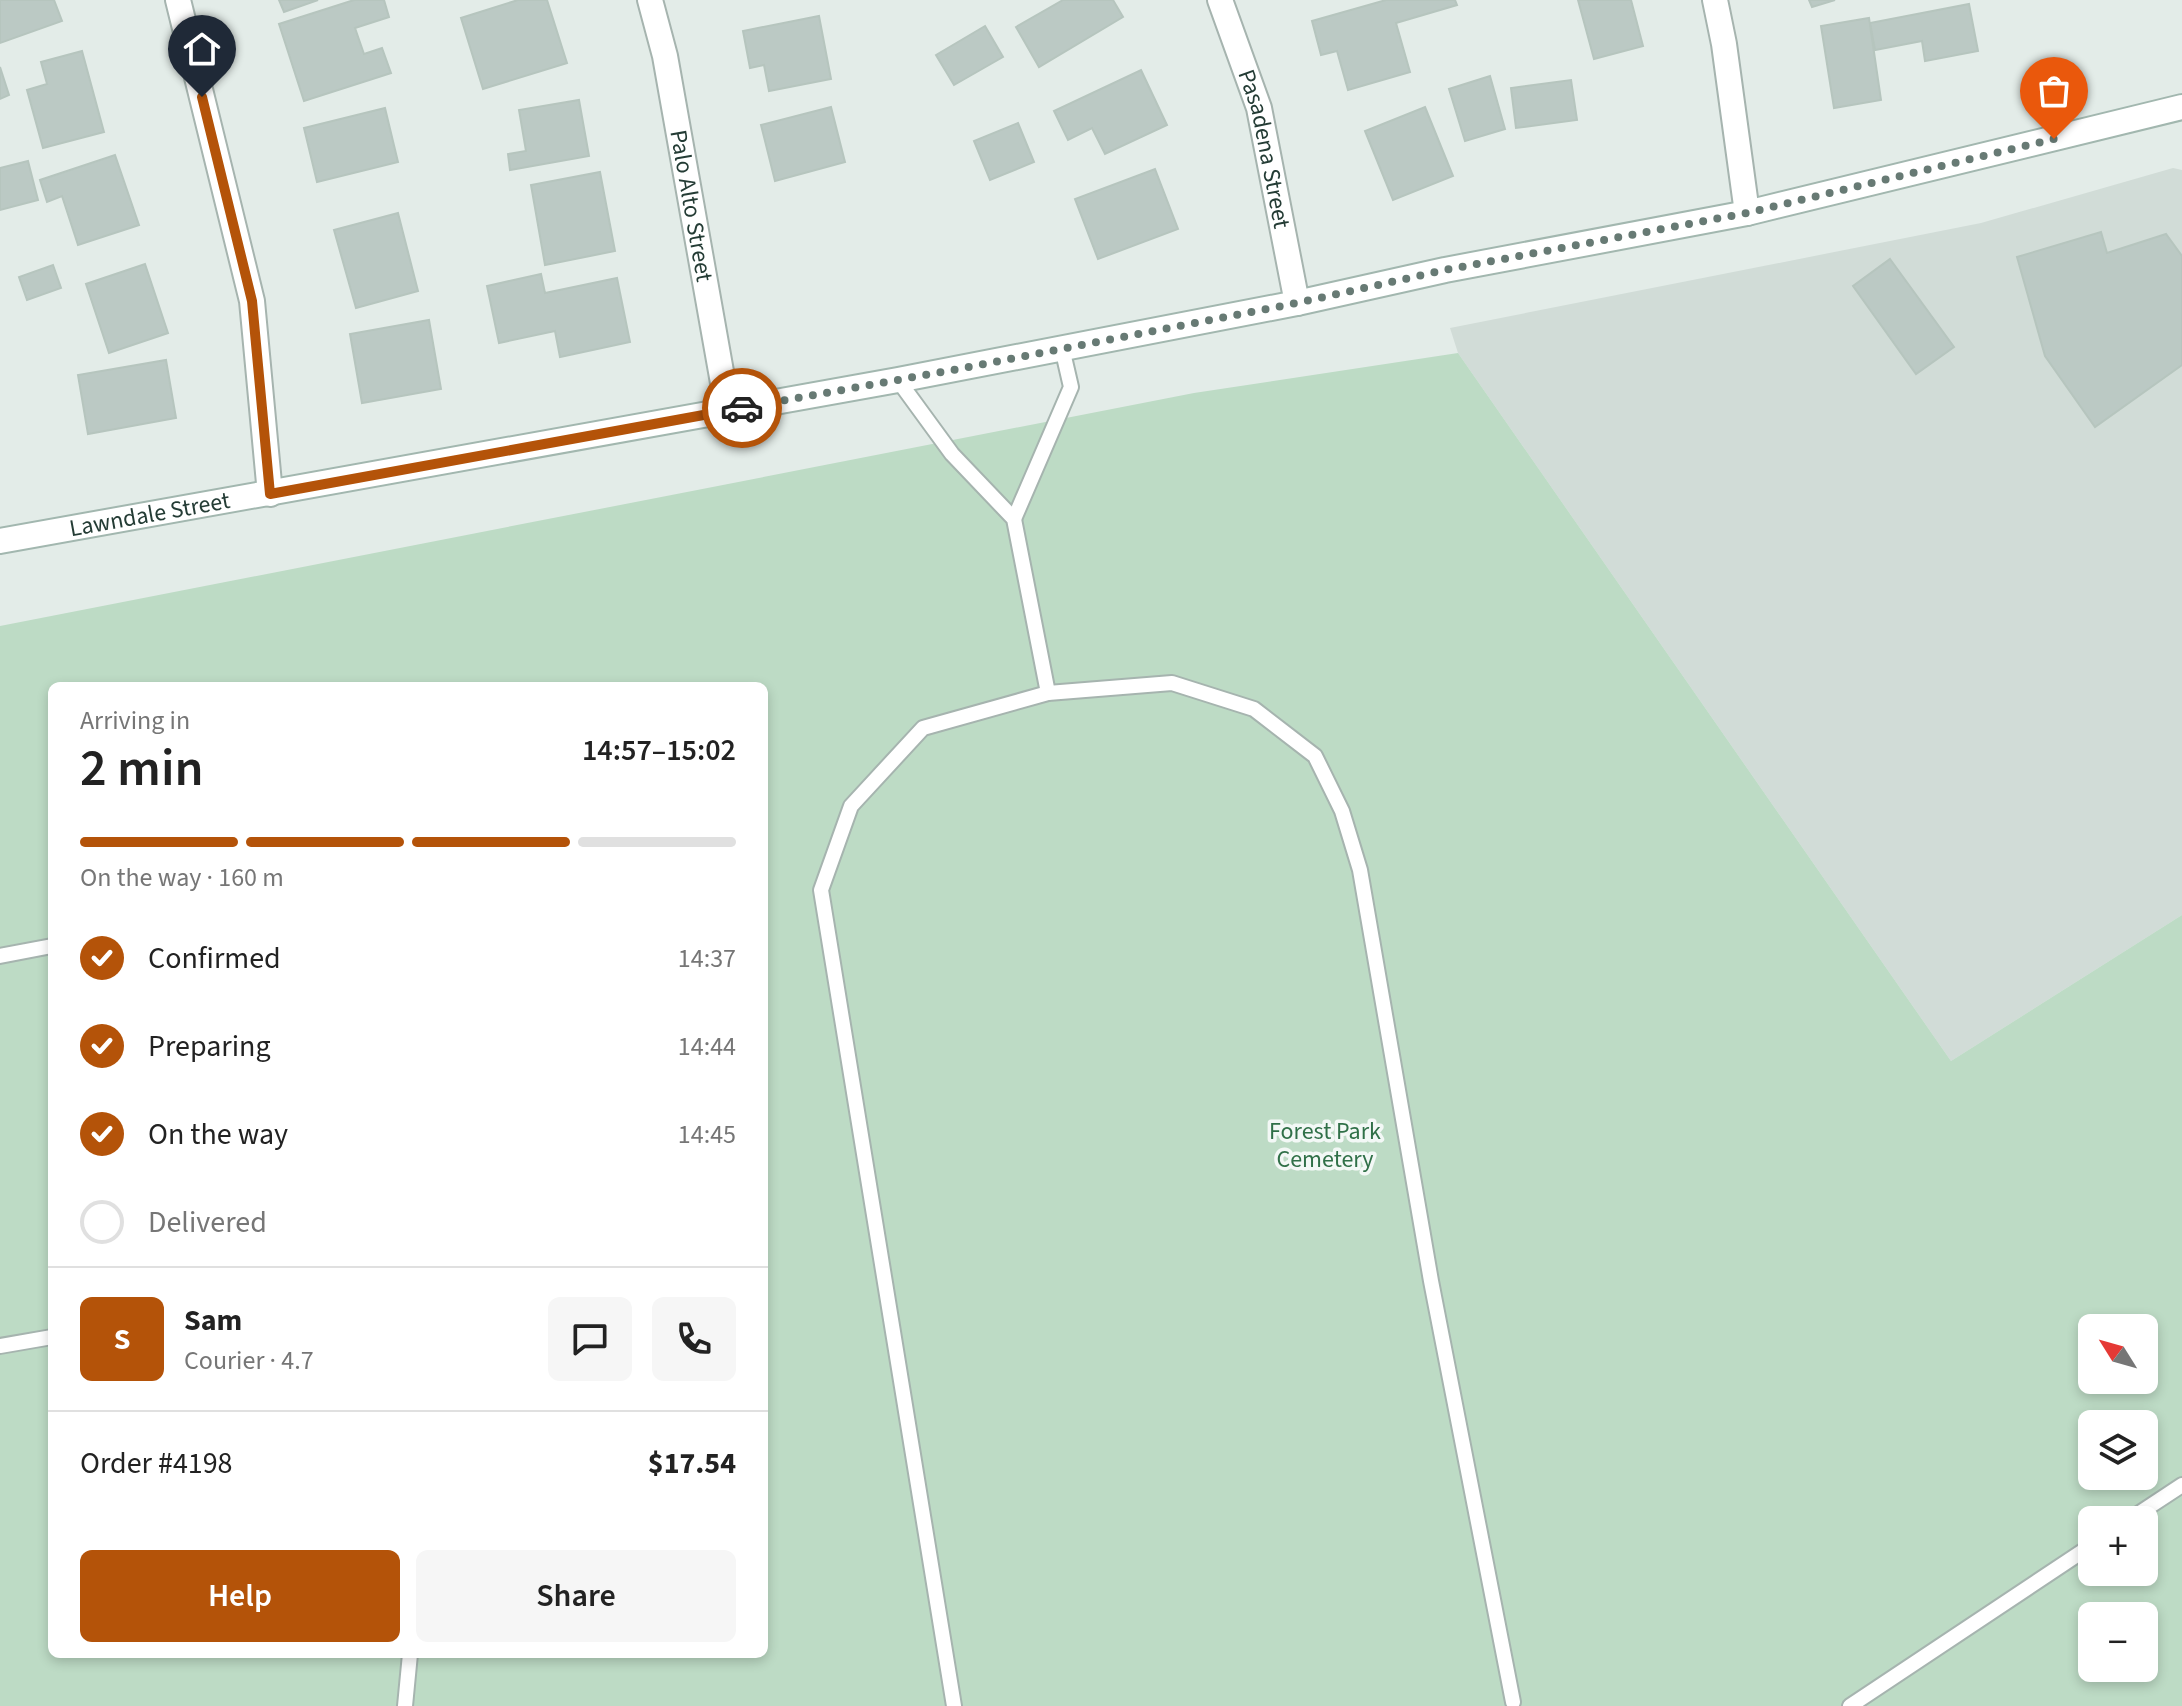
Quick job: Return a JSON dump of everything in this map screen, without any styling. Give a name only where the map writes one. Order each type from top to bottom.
[{"type":"main road","points":[[178,0],[252,301],[270,494]]},
{"type":"main road","name":"Palo Alto Street","points":[[650,0],[665,56],[728,411]]},
{"type":"main road","name":"Pasadena Street","points":[[1220,0],[1259,108],[1297,303]]},
{"type":"main road","points":[[1715,0],[1747,213]]},
{"type":"main road","name":"Lawndale Street","points":[[0,541],[898,380],[1297,303],[1445,270],[1747,213],[2180,112]]},
{"type":"lane","points":[[1014,519],[1071,387],[1062,348]]},
{"type":"lane","points":[[898,380],[952,454],[1014,519],[1048,693]]},
{"type":"lane","points":[[954,1706],[821,890],[851,806],[923,728],[1048,693],[1172,683],[1254,709],[1315,756],[1342,811],[1360,870],[1431,1281],[1513,1705]]},
{"type":"lane","points":[[0,956],[48,947]]},
{"type":"lane","points":[[0,1346],[48,1338]]},
{"type":"lane","points":[[2150,1506],[2182,1485]]},
{"type":"lane","points":[[1850,1706],[2078,1554]]},
{"type":"lane","points":[[405,1706],[410,1658]]},
{"type":"shaded area","points":[[2173,168],[2182,170],[2182,915],[1951,1061],[1458,353],[1450,328],[1981,223]]},
{"type":"green space","name":"Forest Park Cemetery","points":[[1458,353],[1951,1061],[2182,915],[2182,1706],[0,1706],[0,626],[1194,393]]},
{"type":"building","points":[[0,0],[54,0],[62,21],[0,43]]},
{"type":"building","points":[[279,0],[318,0],[284,12]]},
{"type":"building","points":[[354,0],[384,0],[389,17],[355,28],[364,54],[382,48],[391,73],[304,101],[279,24]]},
{"type":"building","points":[[518,0],[547,0],[567,63],[483,89],[461,18]]},
{"type":"building","points":[[1063,0],[1113,0],[1123,17],[1039,67],[1016,27]]},
{"type":"building","points":[[1386,0],[1455,0],[1457,5],[1396,23],[1410,72],[1348,90],[1337,51],[1321,55],[1312,21]]},
{"type":"building","points":[[1578,0],[1631,0],[1643,46],[1594,59]]},
{"type":"building","points":[[1809,0],[1835,0],[1812,7]]},
{"type":"building","points":[[1969,4],[1978,51],[1925,61],[1922,41],[1875,50],[1870,23]]},
{"type":"building","points":[[819,16],[831,79],[769,91],[764,65],[750,68],[743,31]]},
{"type":"building","points":[[1869,18],[1881,100],[1834,108],[1821,26]]},
{"type":"building","points":[[985,26],[1003,57],[954,85],[936,55]]},
{"type":"building","points":[[82,51],[104,132],[43,148],[27,90],[47,84],[41,62]]},
{"type":"building","points":[[0,67],[9,95],[0,99]]},
{"type":"building","points":[[1141,70],[1167,125],[1105,154],[1092,128],[1068,140],[1054,111]]},
{"type":"building","points":[[1490,76],[1505,129],[1465,141],[1449,89]]},
{"type":"building","points":[[1571,80],[1577,120],[1516,128],[1511,88]]},
{"type":"building","points":[[579,100],[589,156],[510,170],[508,154],[526,151],[519,110]]},
{"type":"building","points":[[831,107],[845,162],[775,181],[761,125]]},
{"type":"building","points":[[1425,107],[1453,176],[1393,200],[1365,131]]},
{"type":"building","points":[[385,108],[398,162],[317,182],[304,128]]},
{"type":"building","points":[[1018,123],[1034,162],[990,180],[974,141]]},
{"type":"building","points":[[115,155],[139,225],[78,245],[62,196],[47,202],[40,180]]},
{"type":"building","points":[[28,161],[38,200],[0,210],[0,168]]},
{"type":"building","points":[[1155,169],[1178,229],[1098,259],[1075,199]]},
{"type":"building","points":[[600,172],[615,251],[545,265],[531,185]]},
{"type":"building","points":[[398,213],[418,291],[356,308],[334,230]]},
{"type":"building","points":[[2101,232],[2107,253],[2166,234],[2182,256],[2182,365],[2095,427],[2045,356],[2017,257]]},
{"type":"building","points":[[1890,259],[1954,347],[1916,374],[1853,286]]},
{"type":"building","points":[[145,264],[168,333],[109,353],[86,284]]},
{"type":"building","points":[[53,265],[61,288],[27,300],[19,277]]},
{"type":"building","points":[[541,274],[545,293],[617,278],[630,342],[560,357],[555,331],[499,343],[487,286]]},
{"type":"building","points":[[429,320],[441,389],[362,403],[350,334]]},
{"type":"building","points":[[166,360],[176,418],[88,434],[78,375]]},
{"type":"way so far","points":[[742,408],[953,370],[1297,303],[1445,270],[1747,213],[2054,139]]},
{"type":"route","points":[[202,97],[252,301],[270,494],[742,408]]}]
